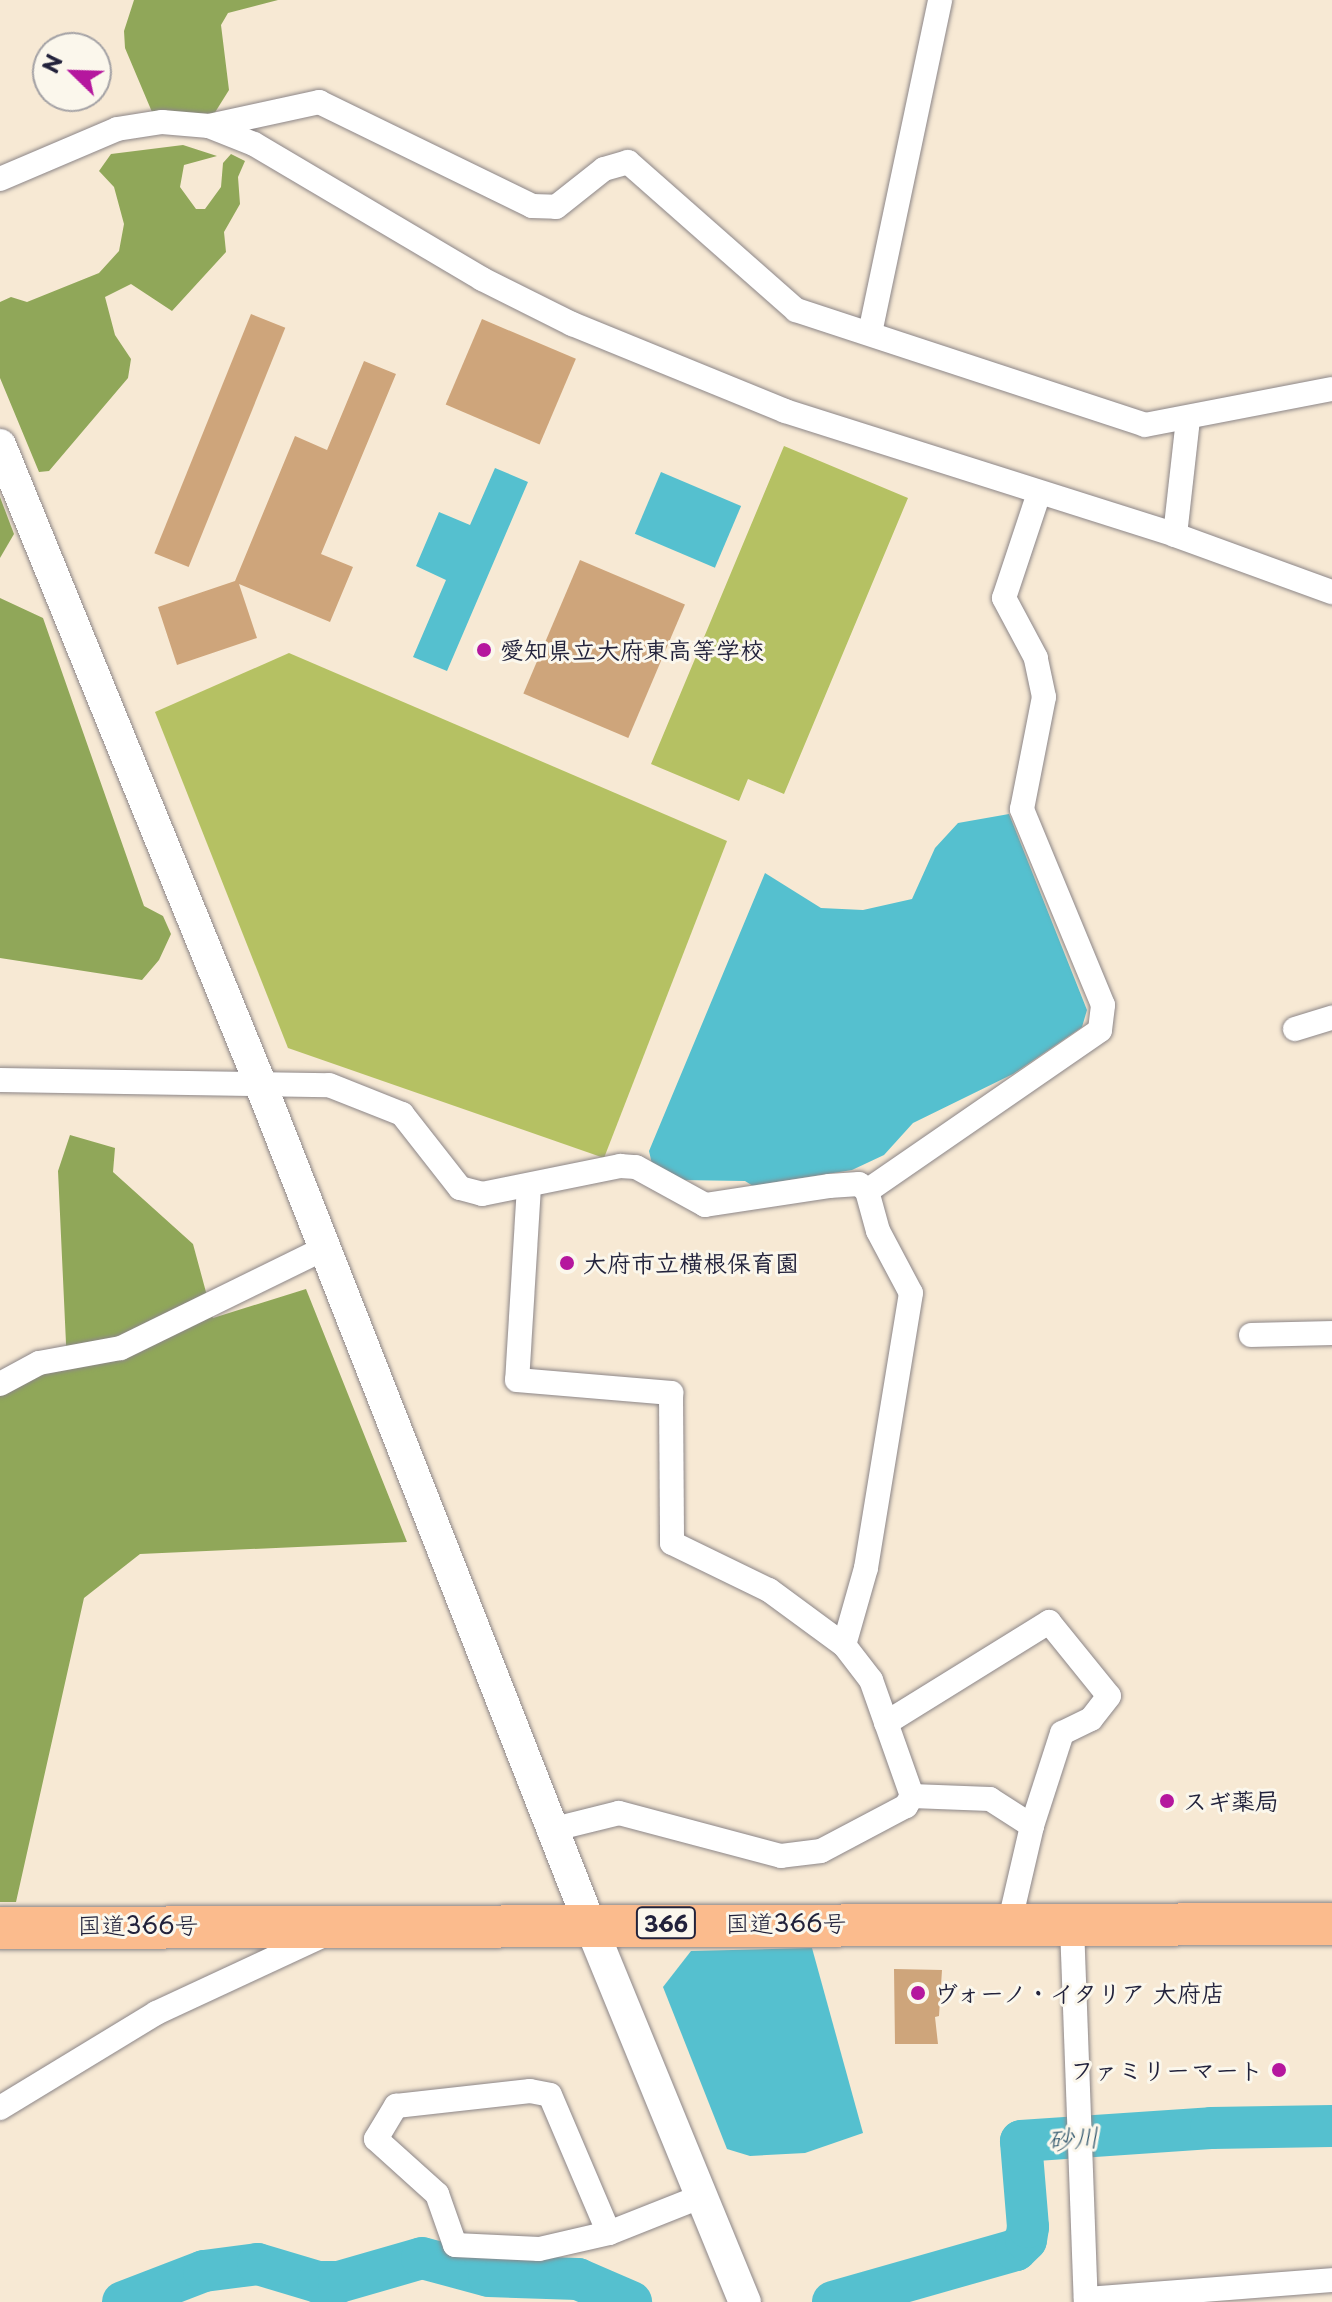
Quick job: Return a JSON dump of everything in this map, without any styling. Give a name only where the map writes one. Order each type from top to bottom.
[{"type":"highway","name":"国道366号","points":[[0,1928],[343,1927],[589,1922],[1072,1926],[1332,1924]]},
{"type":"street","points":[[870,333],[940,0]]},
{"type":"street","points":[[209,126],[319,102],[532,206],[556,207],[604,169],[628,162],[796,310],[1145,425],[1188,420],[1332,389]]},
{"type":"street","points":[[0,179],[117,129],[162,122],[209,126],[254,144],[482,279],[572,324],[785,411],[1175,535],[1332,592]]},
{"type":"street","points":[[1175,535],[1188,420]]},
{"type":"street","points":[[0,445],[260,1083],[589,1922],[745,2302]]},
{"type":"street","points":[[867,1191],[1100,1030],[1103,1005],[1084,951],[1022,809],[1044,697],[1036,658],[1004,598],[1039,493]]},
{"type":"street","points":[[1295,1029],[1332,1018]]},
{"type":"street","points":[[0,1080],[329,1085],[398,1112],[450,1178],[470,1192],[529,1186],[620,1166],[636,1167],[705,1205],[859,1184],[867,1191],[878,1231],[911,1293],[866,1568],[844,1645]]},
{"type":"street","points":[[529,1186],[517,1380],[671,1393],[672,1543],[769,1590],[844,1645],[871,1680],[912,1796]]},
{"type":"street","points":[[0,1384],[39,1363],[121,1348],[325,1248]]},
{"type":"street","points":[[1251,1335],[1332,1333]]},
{"type":"street","points":[[886,1723],[1049,1622],[1109,1696],[1091,1719],[1062,1733],[1032,1826],[1009,1925]]},
{"type":"street","points":[[555,1829],[619,1813],[781,1856],[821,1851],[906,1806],[912,1796]]},
{"type":"street","points":[[912,1796],[990,1799],[1032,1826]]},
{"type":"street","points":[[1072,1926],[1086,2300],[1332,2280]]},
{"type":"street","points":[[0,2108],[156,2013],[343,1927]]},
{"type":"street","points":[[609,2233],[550,2095],[530,2091],[396,2106],[376,2139],[437,2194],[455,2245],[539,2249],[609,2233],[702,2196]]},
{"type":"green space","points":[[134,0],[278,0],[228,13],[221,25],[229,90],[214,114],[152,112],[125,48],[124,31]]},
{"type":"green space","points":[[183,145],[217,156],[184,165],[180,187],[196,209],[205,209],[221,187],[223,163],[231,154],[245,161],[238,177],[240,204],[224,232],[226,252],[172,311],[131,284],[105,297],[115,335],[131,359],[128,378],[49,471],[39,472],[0,378],[0,302],[11,297],[27,302],[99,273],[119,251],[124,224],[114,187],[99,171],[111,154]]},
{"type":"green space","points":[[784,446],[908,498],[784,794],[748,779],[739,801],[651,764]]},
{"type":"green space","points":[[0,497],[14,534],[0,558]]},
{"type":"green space","points":[[0,598],[43,618],[144,906],[163,916],[171,934],[159,960],[142,980],[0,958]]},
{"type":"green space","points":[[289,653],[727,841],[604,1158],[288,1048],[155,712]]},
{"type":"green space","points":[[70,1135],[115,1148],[113,1172],[193,1244],[213,1318],[306,1289],[407,1542],[140,1554],[84,1598],[16,1902],[0,1902],[0,1371],[67,1365],[58,1171]]},
{"type":"water","points":[[495,468],[528,482],[447,671],[413,657],[446,580],[416,566],[439,512],[470,525]]},
{"type":"water","points":[[661,472],[741,506],[715,568],[635,534]]},
{"type":"water","points":[[1009,814],[1087,1010],[1082,1027],[1013,1074],[913,1123],[884,1155],[852,1170],[753,1186],[745,1181],[680,1180],[652,1164],[649,1151],[765,873],[821,908],[863,910],[912,899],[935,848],[958,823]]},
{"type":"water","points":[[812,1948],[863,2133],[805,2153],[750,2156],[727,2149],[663,1987],[691,1951]]},
{"type":"building","points":[[251,314],[285,328],[189,567],[154,553]]},
{"type":"building","points":[[482,319],[576,359],[540,444],[446,405]]},
{"type":"building","points":[[364,361],[396,374],[321,554],[353,567],[330,622],[239,584],[257,638],[177,665],[158,607],[235,581],[295,436],[327,450]]},
{"type":"building","points":[[580,560],[685,605],[628,738],[523,693]]},
{"type":"building","name":"ヴォーノ・イタリア 大府店","points":[[894,1969],[942,1970],[939,2016],[935,2017],[938,2044],[895,2044]]},
{"type":"waterway","name":"砂川","points":[[833,2302],[1016,2250],[1026,2240],[1028,2227],[1021,2141],[1211,2128],[1332,2126]]},
{"type":"waterway","name":"砂川","points":[[123,2302],[204,2271],[258,2264],[318,2282],[339,2282],[422,2258],[489,2276],[578,2279],[631,2302]]},
{"type":"place","name":"愛知県立大府東高等学校","points":[[484,650]]},
{"type":"place","name":"大府市立横根保育園","points":[[567,1263]]},
{"type":"place","name":"スギ薬局","points":[[1167,1801]]},
{"type":"place","name":"ヴォーノ・イタリア 大府店","points":[[918,1993]]},
{"type":"place","name":"ファミリーマート","points":[[1279,2070]]}]
